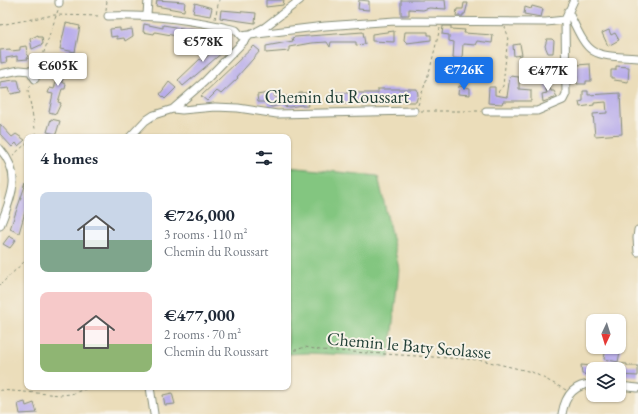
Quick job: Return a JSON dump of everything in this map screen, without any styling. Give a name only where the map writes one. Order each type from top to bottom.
[{"type":"street","points":[[146,15],[148,0]]},
{"type":"street","points":[[133,134],[142,123],[154,115],[173,109],[204,82],[250,35],[265,27],[300,0]]},
{"type":"street","points":[[486,111],[537,111],[563,100],[566,94],[565,20],[574,0]]},
{"type":"street","points":[[568,11],[583,41],[588,48],[595,53],[604,56],[638,58]]},
{"type":"street","points":[[108,16],[146,15],[174,18],[236,30],[241,36],[334,25],[395,21],[546,22],[565,20]]},
{"type":"street","points":[[0,74],[20,70],[30,71],[35,79]]},
{"type":"street","name":"Chemin du Roussart","points":[[173,109],[223,107],[277,114],[414,111]]},
{"type":"street","points":[[0,149],[9,159],[13,175],[10,199],[0,226]]},
{"type":"street","points":[[638,230],[636,238],[638,252]]},
{"type":"street","points":[[562,414],[564,403],[570,392],[580,385],[586,385]]},
{"type":"street","points":[[626,387],[638,388]]},
{"type":"street","points":[[150,390],[154,414]]},
{"type":"path","points":[[0,24],[57,15],[108,16],[106,10],[107,0]]},
{"type":"path","points":[[214,25],[219,0]]},
{"type":"path","points":[[36,134],[28,90],[35,79],[57,15],[59,1]]},
{"type":"path","points":[[498,92],[503,86],[508,36],[504,21]]},
{"type":"path","points":[[414,111],[418,106],[430,69],[442,22]]},
{"type":"path","name":"Chemin du Roussart","points":[[414,111],[486,111]]},
{"type":"path","points":[[9,159],[24,146]]},
{"type":"path","points":[[0,285],[24,262]]},
{"type":"path","name":"Chemin le Baty Scolasse","points":[[291,350],[305,347],[320,350],[481,360],[532,372],[570,392]]},
{"type":"path","points":[[0,390],[61,395],[71,394],[82,390]]},
{"type":"green space","points":[[291,167],[378,176],[399,269],[389,357],[308,353],[291,354]]},
{"type":"building","points":[[157,0],[185,2],[184,11],[156,6]]},
{"type":"building","points":[[266,0],[284,0],[283,5],[266,7]]},
{"type":"building","points":[[359,0],[369,1],[369,10],[358,9]]},
{"type":"building","points":[[401,0],[445,0],[446,9],[409,9],[409,15],[401,15]]},
{"type":"building","points":[[195,3],[212,8],[210,16],[193,13]]},
{"type":"building","points":[[464,3],[468,3],[465,14],[463,14],[463,16],[456,16],[457,9],[463,9]]},
{"type":"building","points":[[532,6],[543,9],[541,17],[524,14],[525,7],[531,9]]},
{"type":"building","points":[[221,10],[256,13],[255,23],[220,18]]},
{"type":"building","points":[[66,23],[80,26],[75,52],[60,49]]},
{"type":"building","points":[[144,24],[163,28],[163,25],[200,31],[198,40],[155,32],[154,34],[143,32]]},
{"type":"building","points":[[443,26],[451,26],[451,29],[465,30],[464,33],[493,35],[492,43],[477,41],[475,45],[463,44],[462,59],[453,58],[454,42],[449,41],[449,35],[442,34]]},
{"type":"building","points":[[120,28],[120,31],[132,29],[133,36],[125,41],[124,38],[117,39],[117,36],[111,37],[110,29]]},
{"type":"building","points":[[609,30],[611,35],[615,33],[619,40],[608,46],[602,33]]},
{"type":"building","points":[[394,31],[394,42],[372,41],[372,34]]},
{"type":"building","points":[[363,32],[365,44],[356,45],[356,42],[331,42],[330,47],[327,42],[311,43],[289,47],[289,51],[266,53],[266,46],[293,41],[292,38],[295,37]]},
{"type":"building","points":[[405,32],[428,32],[428,35],[431,35],[431,40],[407,43],[404,40]]},
{"type":"building","points":[[38,35],[38,37],[42,37],[43,44],[32,49],[30,39]]},
{"type":"building","points":[[547,39],[552,39],[554,41],[553,53],[548,53],[545,46]]},
{"type":"building","points":[[224,40],[230,46],[183,86],[178,80],[200,59],[202,61]]},
{"type":"building","points":[[520,44],[522,55],[514,56],[513,45]]},
{"type":"building","points":[[26,46],[28,59],[17,60],[17,56],[6,58],[7,62],[1,63],[0,50],[20,50],[20,47]]},
{"type":"building","points":[[254,46],[260,51],[237,77],[238,78],[221,94],[217,91],[207,101],[201,96]]},
{"type":"building","points":[[58,60],[66,62],[62,82],[66,84],[65,89],[62,89],[58,102],[61,103],[56,114],[49,112],[53,94],[48,93],[50,88],[54,89],[58,75],[54,73]]},
{"type":"building","points":[[590,64],[591,81],[586,81],[586,84],[577,84],[577,65]]},
{"type":"building","points":[[616,66],[629,67],[628,82],[614,80],[615,78],[611,78],[611,70],[616,70]]},
{"type":"building","points":[[510,76],[519,77],[519,89],[531,90],[531,101],[503,101],[502,104],[488,103],[489,87],[495,87],[495,95],[507,97]]},
{"type":"building","points":[[547,79],[551,91],[554,91],[557,97],[543,102],[542,94],[547,93],[543,80]]},
{"type":"building","points":[[18,80],[21,92],[11,94],[9,88],[0,89],[0,82]]},
{"type":"building","points":[[169,82],[176,88],[165,99],[160,94]]},
{"type":"building","points":[[459,86],[470,88],[470,95],[458,94]]},
{"type":"building","points":[[378,89],[417,89],[418,95],[416,102],[393,102],[393,100],[384,100],[384,103],[351,101],[351,104],[332,103],[331,93],[378,93]]},
{"type":"building","points":[[583,91],[588,91],[588,95],[620,93],[622,134],[595,136],[593,114],[607,113],[606,102],[594,103],[594,105],[580,107],[579,102],[583,101]]},
{"type":"building","points":[[274,92],[275,97],[287,96],[287,99],[299,98],[299,93],[309,93],[309,101],[307,101],[308,106],[302,105],[289,107],[284,106],[284,104],[272,107],[268,105],[268,102],[258,102],[257,95]]},
{"type":"building","points":[[51,119],[60,121],[56,134],[47,132]]},
{"type":"building","points":[[0,124],[12,137],[16,134],[24,141],[18,146],[16,143],[12,147],[0,134]]},
{"type":"building","points":[[24,189],[24,216],[19,233],[10,229]]},
{"type":"building","points":[[9,236],[16,240],[10,248],[3,244]]},
{"type":"building","points":[[605,354],[620,354],[618,362],[604,359]]},
{"type":"building","points":[[626,364],[627,366],[638,366],[638,376],[626,375]]},
{"type":"building","points":[[581,365],[586,365],[586,374],[582,374]]},
{"type":"building","points":[[172,393],[175,404],[165,405],[163,395]]},
{"type":"building","points":[[25,402],[26,406],[34,403],[37,413],[20,414],[18,404]]}]
